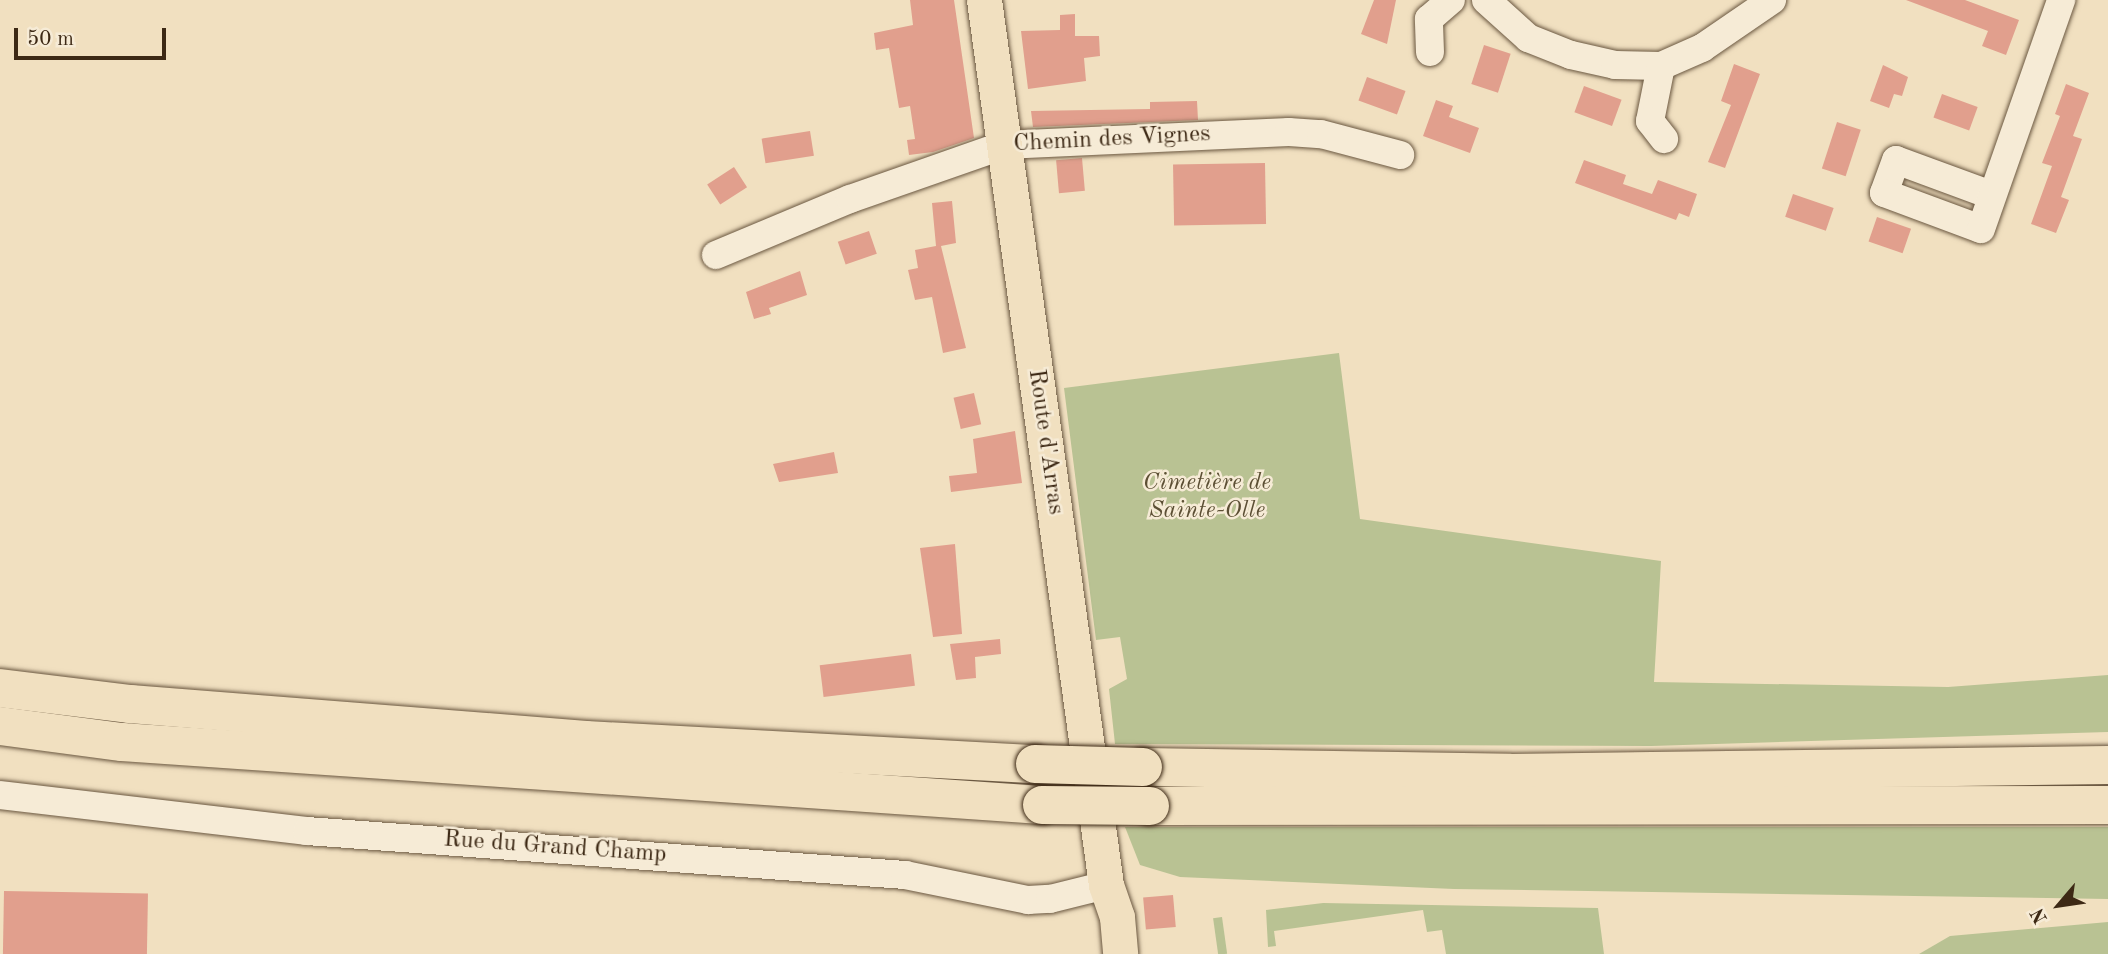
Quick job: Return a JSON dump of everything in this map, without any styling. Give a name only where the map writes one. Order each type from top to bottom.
[{"type":"highway","points":[[0,688],[130,704],[586,740],[1035,764],[1510,774],[2108,765]]},
{"type":"highway","points":[[0,726],[135,743],[1042,805],[2108,804]]},
{"type":"main road","name":"Route d'Arras","points":[[984,0],[1106,885]]},
{"type":"main road","points":[[1103,954],[1106,885]]},
{"type":"main road","points":[[1106,885],[1117,917],[1120,954]]},
{"type":"street","points":[[1430,52],[1429,19],[1451,0]]},
{"type":"street","points":[[1486,0],[1528,38],[1571,55],[1615,65],[1661,66],[1702,48],[1772,0]]},
{"type":"street","points":[[1991,195],[2062,0]]},
{"type":"street","points":[[1661,66],[1650,121],[1664,139]]},
{"type":"street","name":"Chemin des Vignes","points":[[716,255],[850,200],[1004,145],[1289,132],[1321,134],[1401,155]]},
{"type":"street","name":"Rue du Grand Champ","points":[[0,795],[307,831],[890,873],[1028,900],[1050,899],[1106,885]]},
{"type":"green space","name":"Cimetière de Sainte-Olle","points":[[1339,353],[1360,519],[1661,561],[1654,682],[1948,687],[2108,675],[2108,732],[1651,746],[1115,744],[1109,689],[1127,679],[1120,637],[1096,640],[1064,388]]},
{"type":"green space","points":[[1125,827],[2108,827],[2108,899],[1454,889],[1180,877],[1140,865]]},
{"type":"green space","points":[[1323,903],[1598,908],[1604,954],[1446,954],[1442,930],[1427,932],[1423,910],[1274,931],[1276,946],[1268,947],[1266,910]]},
{"type":"green space","points":[[1222,917],[1227,954],[1218,954],[1213,918]]},
{"type":"green space","points":[[2108,922],[2108,954],[1919,954],[1950,936]]},
{"type":"building","points":[[910,0],[954,0],[974,138],[933,152],[909,155],[907,140],[915,139],[910,106],[899,108],[889,48],[876,50],[874,33],[913,25]]},
{"type":"building","points":[[1374,0],[1396,0],[1387,44],[1361,34]]},
{"type":"building","points":[[1906,0],[1965,0],[2019,20],[2006,55],[1982,46],[1988,31]]},
{"type":"building","points":[[1075,14],[1075,36],[1099,36],[1100,56],[1084,58],[1086,81],[1028,89],[1021,31],[1060,30],[1060,15]]},
{"type":"building","points":[[1484,45],[1511,54],[1498,93],[1471,84]]},
{"type":"building","points":[[1734,64],[1760,74],[1725,168],[1708,162],[1731,105],[1721,101]]},
{"type":"building","points":[[1883,65],[1908,77],[1902,96],[1894,94],[1889,108],[1870,101]]},
{"type":"building","points":[[1367,77],[1406,91],[1397,115],[1358,100]]},
{"type":"building","points":[[2066,84],[2089,93],[2073,136],[2082,139],[2061,197],[2069,200],[2056,233],[2031,224],[2052,166],[2042,163],[2060,116],[2055,114]]},
{"type":"building","points":[[1584,86],[1622,100],[1612,126],[1574,112]]},
{"type":"building","points":[[1942,94],[1978,107],[1969,130],[1933,117]]},
{"type":"building","points":[[1436,100],[1453,106],[1449,117],[1479,128],[1470,153],[1423,136]]},
{"type":"building","points":[[1197,101],[1198,120],[1033,127],[1031,111],[1150,109],[1150,102]]},
{"type":"building","points":[[1837,122],[1861,130],[1846,176],[1822,169]]},
{"type":"building","points":[[810,131],[814,156],[766,163],[762,139]]},
{"type":"building","points":[[1082,158],[1085,191],[1059,193],[1056,160]]},
{"type":"building","points":[[1584,160],[1626,175],[1623,184],[1652,194],[1658,180],[1697,194],[1689,217],[1679,213],[1676,220],[1575,183]]},
{"type":"building","points":[[1265,163],[1266,224],[1174,226],[1173,165]]},
{"type":"building","points":[[734,167],[747,187],[720,205],[707,184]]},
{"type":"building","points":[[1793,194],[1834,208],[1826,231],[1785,217]]},
{"type":"building","points":[[952,201],[956,243],[941,246],[966,348],[943,353],[932,297],[915,300],[908,270],[918,268],[915,250],[936,246],[932,203]]},
{"type":"building","points":[[1877,217],[1911,229],[1903,253],[1869,242]]},
{"type":"building","points":[[869,231],[877,254],[846,264],[838,242]]},
{"type":"building","points":[[800,271],[807,295],[769,308],[771,314],[754,319],[746,292]]},
{"type":"building","points":[[974,393],[981,424],[961,429],[954,398]]},
{"type":"building","points":[[1015,431],[1022,483],[951,492],[949,476],[977,473],[973,439]]},
{"type":"building","points":[[834,452],[838,473],[779,482],[773,464]]},
{"type":"building","points":[[955,544],[962,634],[933,637],[920,548]]},
{"type":"building","points":[[1000,639],[1001,654],[975,657],[976,678],[956,680],[950,644]]},
{"type":"building","points":[[911,654],[915,686],[824,697],[820,665]]},
{"type":"building","points":[[4,891],[148,894],[147,954],[3,954]]},
{"type":"building","points":[[1173,895],[1176,927],[1146,929],[1143,898]]}]
